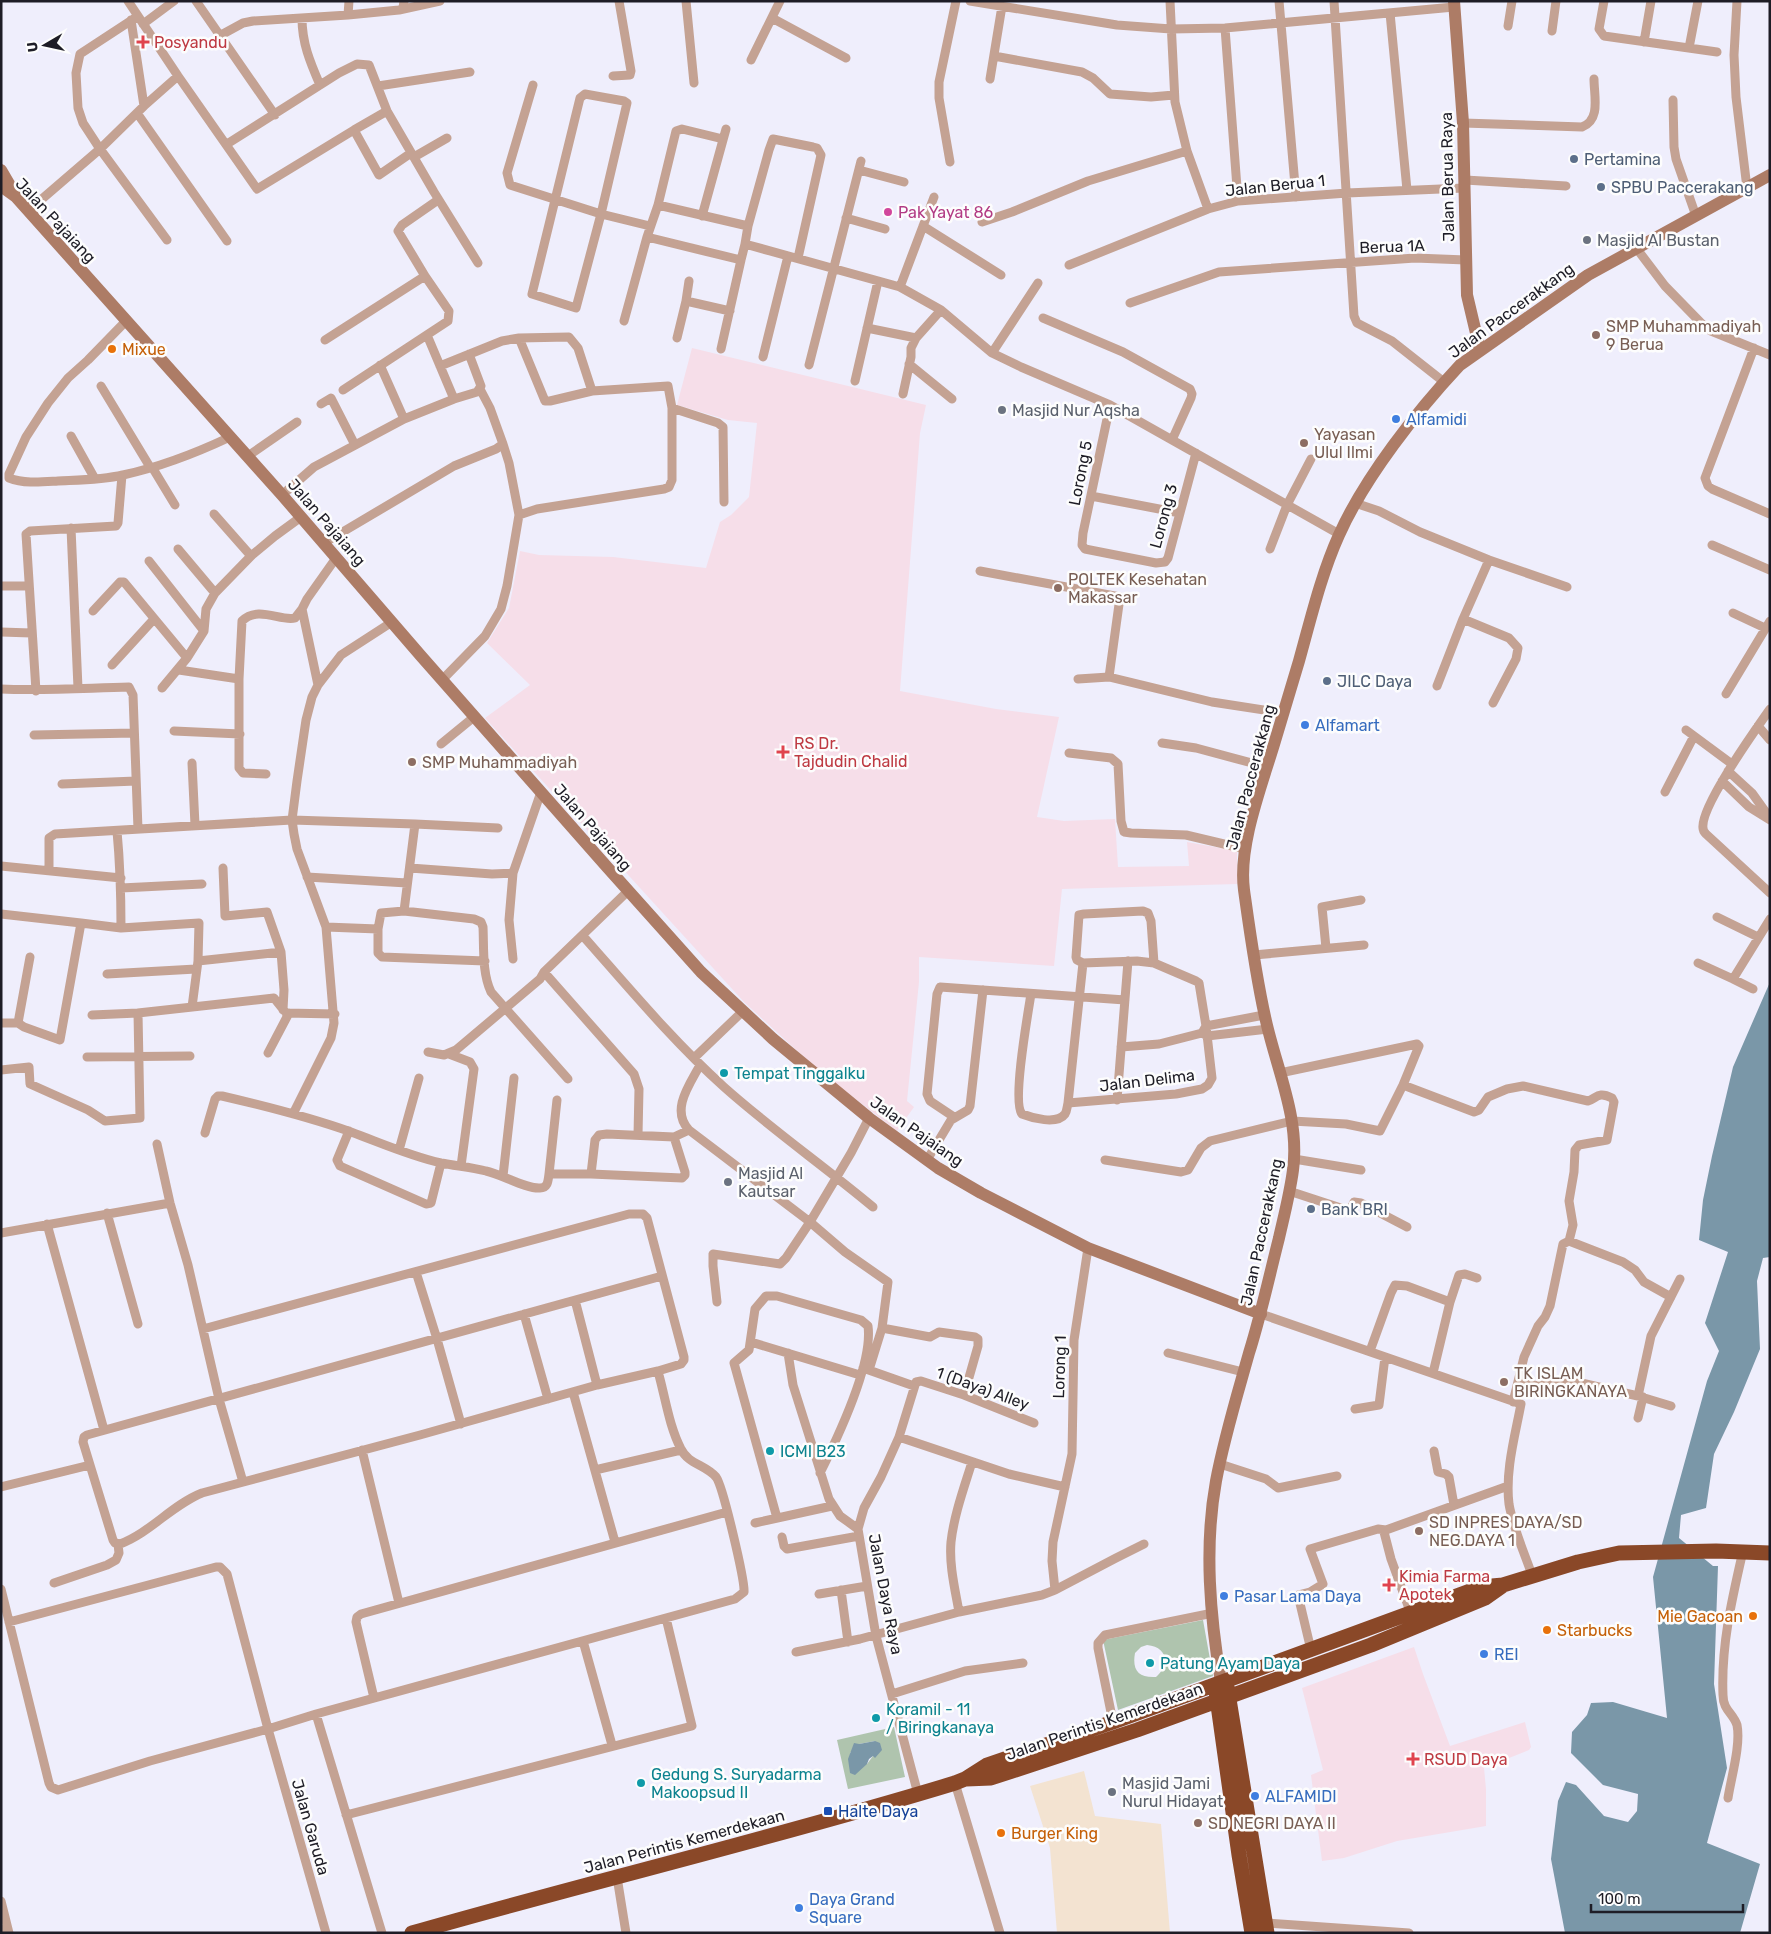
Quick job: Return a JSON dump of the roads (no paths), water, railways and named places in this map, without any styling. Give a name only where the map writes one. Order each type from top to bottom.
[{"type":"highway","name":"Jalan Perintis Kemerdekaan","points":[[412,1933],[770,1837],[960,1781],[991,1778],[1036,1764],[1137,1730],[1221,1689],[1311,1650],[1481,1587],[1503,1584],[1619,1553],[1743,1551],[1770,1553]]},
{"type":"highway","name":"Jalan Perintis Kemerdekaan","points":[[960,1781],[987,1765],[1113,1722],[1371,1645],[1485,1598],[1503,1584]]},
{"type":"highway","points":[[1365,1631],[1371,1645]]},
{"type":"highway","points":[[1221,1689],[1254,1853],[1266,1928]]},
{"type":"highway","points":[[1221,1689],[1239,1855],[1252,1933]]},
{"type":"highway","points":[[1239,1855],[1254,1853]]},
{"type":"main road","name":"Jalan Berua Raya","points":[[1454,4],[1463,123],[1468,302],[1480,350]]},
{"type":"main road","name":"Jalan Paccerakkang","points":[[1221,1689],[1210,1577],[1210,1536],[1216,1484],[1232,1411],[1261,1314],[1289,1191],[1294,1158],[1292,1122],[1264,1015],[1243,874],[1246,849],[1309,619],[1339,534],[1355,503],[1397,442],[1444,382],[1460,365],[1588,274],[1770,175]]},
{"type":"main road","name":"Jalan Pajaiang","points":[[2,176],[28,211],[248,456],[474,717],[628,891],[701,972],[773,1039],[869,1118],[927,1160],[989,1198],[1088,1248],[1261,1314]]},
{"type":"street","points":[[128,1],[137,20],[227,144],[257,189],[388,111]]},
{"type":"street","points":[[167,240],[100,150],[83,123],[78,108],[76,73],[80,54],[88,48],[174,1]]},
{"type":"street","points":[[196,1],[275,115]]},
{"type":"street","points":[[348,15],[349,1]]},
{"type":"street","points":[[399,10],[403,8],[404,1]]},
{"type":"street","points":[[221,35],[242,23],[399,10],[440,1]]},
{"type":"street","points":[[613,76],[627,76],[630,75],[631,71],[619,1]]},
{"type":"street","points":[[686,1],[694,83]]},
{"type":"street","points":[[751,60],[780,1]]},
{"type":"street","points":[[950,162],[939,98],[939,82],[956,1]]},
{"type":"street","points":[[970,1],[1117,25],[1171,29],[1225,28],[1282,23],[1390,13],[1454,4]]},
{"type":"street","points":[[1170,1],[1174,95],[1187,151],[1208,209]]},
{"type":"street","points":[[1279,1],[1296,197]]},
{"type":"street","points":[[1334,1],[1354,316],[1357,323],[1392,341],[1444,382]]},
{"type":"street","points":[[1508,26],[1512,1]]},
{"type":"street","points":[[1552,31],[1556,1]]},
{"type":"street","points":[[1604,1],[1599,29],[1601,35],[1717,52]]},
{"type":"street","points":[[1644,42],[1651,1]]},
{"type":"street","points":[[1689,48],[1698,1]]},
{"type":"street","points":[[1737,1],[1734,55],[1736,97],[1747,188]]},
{"type":"street","points":[[990,79],[1002,6]]},
{"type":"street","points":[[1390,13],[1407,190]]},
{"type":"street","points":[[302,18],[306,54],[320,85]]},
{"type":"street","points":[[772,18],[846,58]]},
{"type":"street","points":[[137,20],[140,110],[227,241]]},
{"type":"street","points":[[1225,28],[1238,201]]},
{"type":"street","points":[[994,56],[1082,72],[1093,78],[1110,94],[1151,97],[1174,95]]},
{"type":"street","points":[[227,144],[339,73],[357,64],[369,65],[388,111],[412,155],[478,263]]},
{"type":"street","points":[[378,86],[470,72]]},
{"type":"street","points":[[28,211],[100,150],[178,76]]},
{"type":"street","points":[[1463,123],[1582,127],[1590,123],[1595,114],[1594,79]]},
{"type":"street","points":[[533,85],[507,173],[510,185],[556,201],[650,226]]},
{"type":"street","points":[[590,94],[627,103],[601,214],[576,308],[532,294],[580,98],[590,94]]},
{"type":"street","points":[[1673,100],[1676,159],[1696,216]]},
{"type":"street","points":[[702,216],[726,128]]},
{"type":"street","points":[[624,321],[650,226],[658,205],[676,131],[682,129],[723,139]]},
{"type":"street","points":[[354,130],[379,175],[412,155],[447,138]]},
{"type":"street","points":[[721,349],[748,226],[773,139],[817,148],[821,155],[798,258]]},
{"type":"street","points":[[982,222],[1088,181],[1187,151]]},
{"type":"street","points":[[808,365],[860,166],[904,182]]},
{"type":"street","name":"Jalan Berua 1","points":[[1070,265],[1208,209],[1238,201],[1407,190],[1465,184],[1566,186]]},
{"type":"street","points":[[900,287],[934,197]]},
{"type":"street","points":[[343,390],[446,324],[450,317],[449,311],[424,276],[398,231],[402,225],[438,200]]},
{"type":"street","points":[[658,205],[748,226]]},
{"type":"street","points":[[846,218],[884,229]]},
{"type":"street","points":[[923,226],[1001,275]]},
{"type":"street","points":[[647,237],[740,260]]},
{"type":"street","points":[[745,244],[900,287],[941,310],[992,353],[1110,405],[1339,534]]},
{"type":"street","points":[[1637,249],[1665,286],[1704,326],[1770,355]]},
{"type":"street","points":[[762,357],[788,256]]},
{"type":"street","name":"Berua 1A","points":[[1130,302],[1219,272],[1414,258],[1466,260]]},
{"type":"street","points":[[325,340],[424,276]]},
{"type":"street","points":[[677,338],[689,281]]},
{"type":"street","points":[[855,380],[878,281]]},
{"type":"street","points":[[992,353],[1038,283]]},
{"type":"street","points":[[686,301],[730,311]]},
{"type":"street","points":[[903,394],[911,348],[916,338],[941,310]]},
{"type":"street","points":[[1043,318],[1123,352],[1190,389],[1191,398],[1172,440]]},
{"type":"street","points":[[127,320],[68,378],[48,402],[26,437],[8,476],[12,480],[23,482],[122,476],[197,452],[230,437]]},
{"type":"street","points":[[867,328],[916,338]]},
{"type":"street","points":[[427,335],[454,399]]},
{"type":"street","points":[[440,366],[492,345],[520,338],[569,337],[578,348],[592,391]]},
{"type":"street","points":[[518,514],[537,509],[669,487],[672,480],[672,408],[668,386],[592,391],[545,401],[520,338]]},
{"type":"street","points":[[1754,348],[1705,473],[1705,478],[1709,488],[1770,514]]},
{"type":"street","points":[[442,680],[485,636],[500,609],[507,586],[518,514],[509,463],[490,408],[480,389],[480,382],[469,354]]},
{"type":"street","points":[[909,364],[952,399]]},
{"type":"street","points":[[380,365],[404,419]]},
{"type":"street","points":[[101,386],[175,505]]},
{"type":"street","points":[[282,495],[310,469],[404,419],[477,392],[480,389]]},
{"type":"street","points":[[321,404],[331,398],[355,445]]},
{"type":"street","name":"Lorong 5","points":[[1083,548],[1083,533],[1110,405]]},
{"type":"street","points":[[672,408],[718,423],[723,427],[724,502]]},
{"type":"street","points":[[248,456],[297,422]]},
{"type":"street","points":[[71,436],[95,479]]},
{"type":"street","points":[[324,543],[454,466],[496,449],[503,444]]},
{"type":"street","name":"Lorong 3","points":[[1083,548],[1156,563],[1165,562],[1168,558],[1196,453]]},
{"type":"street","points":[[1270,549],[1287,505],[1311,459]]},
{"type":"street","points":[[36,690],[31,633],[27,532],[116,526],[118,523],[122,476]]},
{"type":"street","points":[[1091,496],[1180,513]]},
{"type":"street","points":[[1355,503],[1385,514],[1420,532],[1489,560],[1567,587]]},
{"type":"street","points":[[214,514],[251,556]]},
{"type":"street","points":[[162,688],[188,658],[204,631],[206,609],[215,594],[251,556],[301,517]]},
{"type":"street","points":[[71,528],[78,688]]},
{"type":"street","points":[[1712,545],[1770,570]]},
{"type":"street","points":[[178,549],[215,594]]},
{"type":"street","points":[[266,774],[242,773],[241,771],[239,679],[241,625],[244,618],[267,613],[291,619],[295,618],[336,558]]},
{"type":"street","points":[[1437,686],[1463,619],[1489,560]]},
{"type":"street","points":[[149,561],[204,631]]},
{"type":"street","points":[[980,571],[1120,597],[1109,677]]},
{"type":"street","points":[[93,611],[121,582],[124,582],[188,658]]},
{"type":"street","points":[[1,586],[29,586]]},
{"type":"street","points":[[302,609],[318,685]]},
{"type":"street","points":[[1726,694],[1768,624],[1733,613]]},
{"type":"street","points":[[112,666],[154,619]]},
{"type":"street","points":[[1463,619],[1510,638],[1518,648],[1516,659],[1493,703]]},
{"type":"street","points":[[293,1114],[334,1030],[326,927],[297,849],[292,820],[306,720],[312,697],[318,685],[341,655],[392,622]]},
{"type":"street","points":[[1,632],[31,633]]},
{"type":"street","points":[[179,670],[239,679]]},
{"type":"street","points":[[1078,679],[1109,677],[1212,702],[1283,713]]},
{"type":"street","points":[[1,689],[129,688],[133,695],[138,829]]},
{"type":"street","points":[[1770,709],[1722,781],[1706,813],[1703,830],[1770,893]]},
{"type":"street","points":[[441,744],[474,717]]},
{"type":"street","points":[[1758,726],[1770,740]]},
{"type":"street","points":[[174,731],[240,734]]},
{"type":"street","points":[[34,735],[134,733]]},
{"type":"street","points":[[1665,792],[1690,733],[1730,768],[1752,793],[1770,819]]},
{"type":"street","points":[[1162,743],[1196,748],[1268,767]]},
{"type":"street","points":[[1069,754],[1116,760],[1118,764],[1121,821],[1124,832],[1131,834],[1186,835],[1246,849]]},
{"type":"street","points":[[192,763],[195,825]]},
{"type":"street","points":[[62,784],[136,781]]},
{"type":"street","points":[[1722,781],[1749,807],[1770,819]]},
{"type":"street","points":[[513,959],[509,920],[513,873],[541,792]]},
{"type":"street","points":[[49,869],[49,838],[51,835],[292,820],[498,828]]},
{"type":"street","points":[[404,912],[415,824]]},
{"type":"street","points":[[117,830],[118,866],[121,878],[121,928]]},
{"type":"street","points":[[1,866],[49,869],[121,878]]},
{"type":"street","points":[[223,868],[225,916],[267,912],[281,952],[286,1012],[268,1053]]},
{"type":"street","points":[[410,868],[492,874],[513,873]]},
{"type":"street","points":[[307,877],[407,883]]},
{"type":"street","points":[[121,888],[202,884]]},
{"type":"street","points":[[449,1054],[540,979],[544,972],[628,891]]},
{"type":"street","points":[[1326,948],[1322,907],[1361,900]]},
{"type":"street","points":[[485,961],[382,958],[378,953],[378,929],[381,913],[404,912],[478,920],[483,927],[487,984],[491,992],[568,1079]]},
{"type":"street","points":[[1154,963],[1150,916],[1143,912],[1081,914],[1078,918],[1077,960],[1083,962],[1128,961],[1154,963],[1192,978],[1199,983],[1205,1032]]},
{"type":"street","points":[[1,914],[121,928],[199,923],[192,1007]]},
{"type":"street","points":[[1716,917],[1758,937]]},
{"type":"street","points":[[1733,979],[1770,919]]},
{"type":"street","points":[[1,1023],[18,1023],[60,1040],[81,923]]},
{"type":"street","points":[[326,927],[378,929]]},
{"type":"street","points":[[583,936],[654,1016],[730,1093],[837,1176],[872,1207]]},
{"type":"street","points":[[1254,954],[1364,944]]},
{"type":"street","points":[[107,974],[197,965],[281,952]]},
{"type":"street","points":[[18,1023],[30,957]]},
{"type":"street","points":[[1117,1100],[1128,961]]},
{"type":"street","points":[[1031,994],[1018,1101],[1020,1112],[1029,1116],[1049,1119],[1061,1118],[1066,1114],[1068,1103],[1083,962]]},
{"type":"street","points":[[1698,963],[1753,989]]},
{"type":"street","points":[[544,972],[634,1074],[639,1089],[638,1135]]},
{"type":"street","points":[[954,1118],[930,1101],[927,1094],[938,989],[944,986],[1125,1000]]},
{"type":"street","points":[[927,1160],[954,1118],[968,1110],[970,1106],[983,990]]},
{"type":"street","points":[[92,1016],[138,1013],[274,998],[286,1012],[334,1014]]},
{"type":"street","points":[[742,1010],[698,1061],[682,1102],[682,1120],[689,1130],[810,1222],[845,1252],[888,1282],[882,1328],[820,1473]]},
{"type":"street","points":[[1,1070],[29,1067],[30,1084],[88,1110],[105,1121],[140,1118],[138,1013]]},
{"type":"street","points":[[1121,1047],[1170,1042],[1264,1015]]},
{"type":"street","points":[[1205,1032],[1268,1029]]},
{"type":"street","name":"Jalan Delima","points":[[1068,1103],[1176,1094],[1202,1089],[1208,1085],[1212,1078],[1205,1032]]},
{"type":"street","points":[[1105,1160],[1181,1172],[1188,1170],[1201,1148],[1210,1142],[1292,1122],[1346,1124],[1380,1131],[1419,1047],[1417,1044],[1280,1073]]},
{"type":"street","points":[[428,1052],[449,1054],[470,1062],[474,1068],[461,1166]]},
{"type":"street","points":[[87,1057],[190,1056]]},
{"type":"street","points":[[399,1150],[419,1078]]},
{"type":"street","points":[[504,1176],[514,1078]]},
{"type":"street","points":[[1403,1085],[1474,1112],[1479,1110],[1488,1097],[1507,1089],[1523,1086],[1588,1102],[1596,1096],[1612,1098],[1614,1105],[1607,1140],[1579,1145],[1575,1150],[1569,1200],[1573,1225],[1569,1241],[1564,1244],[1548,1311],[1534,1334],[1524,1357],[1513,1402]]},
{"type":"street","points":[[206,1132],[215,1099],[218,1096],[293,1114],[349,1131],[399,1150],[441,1162],[504,1176],[533,1188],[544,1188],[550,1174],[557,1100]]},
{"type":"street","points":[[717,1302],[713,1266],[714,1254],[780,1264],[783,1262],[810,1222],[869,1118]]},
{"type":"street","points":[[591,1174],[597,1137],[604,1134],[674,1137],[689,1130]]},
{"type":"street","points":[[349,1131],[337,1160],[340,1166],[426,1204],[431,1203],[441,1162]]},
{"type":"street","points":[[550,1174],[682,1178],[685,1172],[674,1137]]},
{"type":"street","points":[[157,1144],[219,1399],[243,1482]]},
{"type":"street","points":[[1294,1158],[1361,1170]]},
{"type":"street","points":[[1289,1191],[1350,1211],[1354,1202],[1361,1203],[1407,1227]]},
{"type":"street","points":[[1,1233],[170,1203]]},
{"type":"street","points":[[107,1213],[138,1324]]},
{"type":"street","points":[[118,1544],[146,1531],[195,1496],[462,1424],[597,1385],[658,1372],[681,1364],[684,1360],[676,1322],[662,1276],[648,1218],[643,1214],[637,1213],[203,1328]]},
{"type":"street","points":[[47,1224],[104,1430]]},
{"type":"street","points":[[1569,1241],[1623,1262],[1635,1270],[1644,1282],[1671,1297]]},
{"type":"street","name":"Lorong 1","points":[[1055,1590],[1052,1550],[1055,1526],[1072,1454],[1074,1340],[1088,1248]]},
{"type":"street","points":[[416,1272],[462,1424]]},
{"type":"street","points":[[1433,1373],[1450,1302],[1459,1275],[1467,1274],[1477,1278]]},
{"type":"street","points":[[54,1583],[107,1565],[116,1560],[119,1553],[118,1544],[113,1540],[90,1465],[83,1439],[87,1435],[662,1276]]},
{"type":"street","points":[[1638,1418],[1651,1336],[1680,1279]]},
{"type":"street","points":[[1370,1351],[1395,1285],[1407,1286],[1450,1302]]},
{"type":"street","points":[[777,1518],[734,1363],[747,1353],[751,1342],[755,1309],[766,1296],[777,1296],[861,1320],[866,1323],[869,1332],[864,1371]]},
{"type":"street","points":[[575,1300],[597,1385]]},
{"type":"street","points":[[524,1314],[548,1399]]},
{"type":"street","points":[[1261,1314],[1521,1404],[1508,1486],[1509,1505],[1532,1575]]},
{"type":"street","points":[[882,1328],[930,1337],[939,1332],[978,1339],[978,1346],[964,1395]]},
{"type":"street","name":"1 (Daya) Alley","points":[[751,1342],[788,1353],[964,1395],[1034,1423]]},
{"type":"street","points":[[788,1353],[794,1385],[824,1487],[832,1506],[840,1516],[859,1532]]},
{"type":"street","points":[[1168,1353],[1243,1372]]},
{"type":"street","points":[[1355,1409],[1379,1405],[1385,1357]]},
{"type":"street","points":[[1,1589],[49,1783],[54,1789],[58,1790],[150,1761],[316,1714],[735,1599],[744,1592],[727,1512],[716,1477],[690,1460],[681,1450],[658,1372]]},
{"type":"street","points":[[1518,1382],[1538,1386],[1550,1383],[1577,1382],[1640,1396],[1670,1406]]},
{"type":"street","name":"Jalan Daya Raya","points":[[918,1383],[899,1437],[881,1477],[864,1508],[859,1532],[876,1636],[918,1794]]},
{"type":"street","points":[[573,1392],[615,1542]]},
{"type":"street","points":[[899,1437],[1009,1474],[1065,1486]]},
{"type":"street","points":[[362,1450],[399,1603]]},
{"type":"street","points":[[595,1470],[681,1450]]},
{"type":"street","points":[[1434,1450],[1438,1472],[1449,1477],[1454,1505]]},
{"type":"street","points":[[959,1612],[951,1562],[951,1544],[957,1514],[972,1462]]},
{"type":"street","points":[[1220,1464],[1266,1479],[1278,1488],[1337,1476]]},
{"type":"street","points":[[1,1487],[90,1465]]},
{"type":"street","points":[[1311,1650],[1298,1595],[1310,1592],[1323,1584],[1310,1549],[1378,1529],[1386,1530],[1508,1486]]},
{"type":"street","points":[[755,1523],[832,1506]]},
{"type":"street","points":[[374,1698],[356,1619],[361,1614],[727,1512]]},
{"type":"street","points":[[1386,1530],[1383,1535],[1411,1614]]},
{"type":"street","points":[[782,1537],[784,1546],[787,1549],[859,1532]]},
{"type":"street","points":[[796,1652],[876,1636],[959,1612],[1005,1603],[1055,1590],[1144,1544]]},
{"type":"street","points":[[1728,1798],[1737,1732],[1734,1720],[1724,1705],[1723,1664],[1728,1618],[1743,1551]]},
{"type":"street","name":"Jalan Garuda","points":[[10,1622],[220,1567],[227,1574],[268,1729],[326,1933]]},
{"type":"street","points":[[819,1594],[867,1586]]},
{"type":"street","points":[[841,1590],[848,1642]]},
{"type":"street","points":[[1113,1722],[1098,1654],[1100,1639],[1105,1635],[1213,1613]]},
{"type":"street","points":[[346,1815],[692,1726],[666,1618]]},
{"type":"street","points":[[583,1640],[612,1746]]},
{"type":"street","points":[[892,1694],[966,1671],[1022,1662]]},
{"type":"street","points":[[316,1714],[382,1933]]},
{"type":"street","points":[[960,1781],[1000,1933]]},
{"type":"street","points":[[617,1877],[626,1933]]},
{"type":"street","points":[[1,1901],[9,1933]]},
{"type":"street","points":[[1,1928],[2,1933]]},
{"type":"street","points":[[1266,1928],[1409,1933]]},
{"type":"water","points":[[1770,982],[1770,1257],[1763,1258],[1757,1281],[1760,1349],[1714,1454],[1706,1508],[1681,1515],[1679,1538],[1713,1566],[1718,1566],[1714,1684],[1727,1768],[1707,1843],[1760,1864],[1740,1933],[1565,1933],[1551,1859],[1558,1801],[1566,1782],[1576,1785],[1604,1816],[1628,1822],[1637,1811],[1638,1794],[1603,1785],[1571,1753],[1572,1732],[1587,1715],[1591,1703],[1613,1702],[1667,1718],[1653,1577],[1707,1381],[1719,1351],[1705,1323],[1728,1252],[1699,1240],[1703,1200],[1733,1067]]},
{"type":"water","points":[[875,1741],[880,1743],[882,1750],[875,1758],[873,1756],[869,1759],[867,1764],[855,1775],[850,1773],[848,1759],[854,1743]]},
{"type":"place","name":"Posyandu","points":[[143,42]]},
{"type":"place","name":"Pertamina","points":[[1574,159]]},
{"type":"place","name":"SPBU Paccerakang","points":[[1601,187]]},
{"type":"place","name":"Pak Yayat 86","points":[[888,212]]},
{"type":"place","name":"Masjid Al Bustan","points":[[1587,240]]},
{"type":"place","name":"SMP Muhammadiyah 9 Berua","points":[[1596,335]]},
{"type":"place","name":"Mixue","points":[[112,349]]},
{"type":"place","name":"Masjid Nur Aqsha","points":[[1002,410]]},
{"type":"place","name":"Alfamidi","points":[[1396,419]]},
{"type":"place","name":"Yayasan Ulul Ilmi","points":[[1304,443]]},
{"type":"place","name":"POLTEK Kesehatan Makassar","points":[[1058,588]]},
{"type":"place","name":"JILC Daya","points":[[1327,681]]},
{"type":"place","name":"Alfamart","points":[[1305,725]]},
{"type":"place","name":"RS Dr. Tajdudin Chalid","points":[[783,752]]},
{"type":"place","name":"SMP Muhammadiyah","points":[[412,762]]},
{"type":"place","name":"Tempat Tinggalku","points":[[724,1073]]},
{"type":"place","name":"Masjid Al Kautsar","points":[[728,1182]]},
{"type":"place","name":"Bank BRI","points":[[1311,1209]]},
{"type":"place","name":"TK ISLAM BIRINGKANAYA","points":[[1504,1382]]},
{"type":"place","name":"ICMI B23","points":[[770,1451]]},
{"type":"place","name":"SD INPRES DAYA/SD NEG.DAYA 1","points":[[1419,1531]]},
{"type":"place","name":"Kimia Farma Apotek","points":[[1389,1585]]},
{"type":"place","name":"Pasar Lama Daya","points":[[1224,1596]]},
{"type":"place","name":"Mie Gacoan","points":[[1753,1616]]},
{"type":"place","name":"Starbucks","points":[[1547,1630]]},
{"type":"place","name":"REI","points":[[1484,1654]]},
{"type":"place","name":"Patung Ayam Daya","points":[[1150,1663]]},
{"type":"place","name":"Koramil - 11 / Biringkanaya","points":[[876,1718]]},
{"type":"place","name":"RSUD Daya","points":[[1413,1759]]},
{"type":"place","name":"Gedung S. Suryadarma Makoopsud II","points":[[641,1783]]},
{"type":"place","name":"Masjid Jami Nurul Hidayat","points":[[1112,1792]]},
{"type":"place","name":"ALFAMIDI","points":[[1255,1796]]},
{"type":"place","name":"Halte Daya","points":[[828,1811]]},
{"type":"place","name":"SD NEGRI DAYA II","points":[[1198,1823]]},
{"type":"place","name":"Burger King","points":[[1001,1833]]},
{"type":"place","name":"Daya Grand Square","points":[[799,1908]]}]
